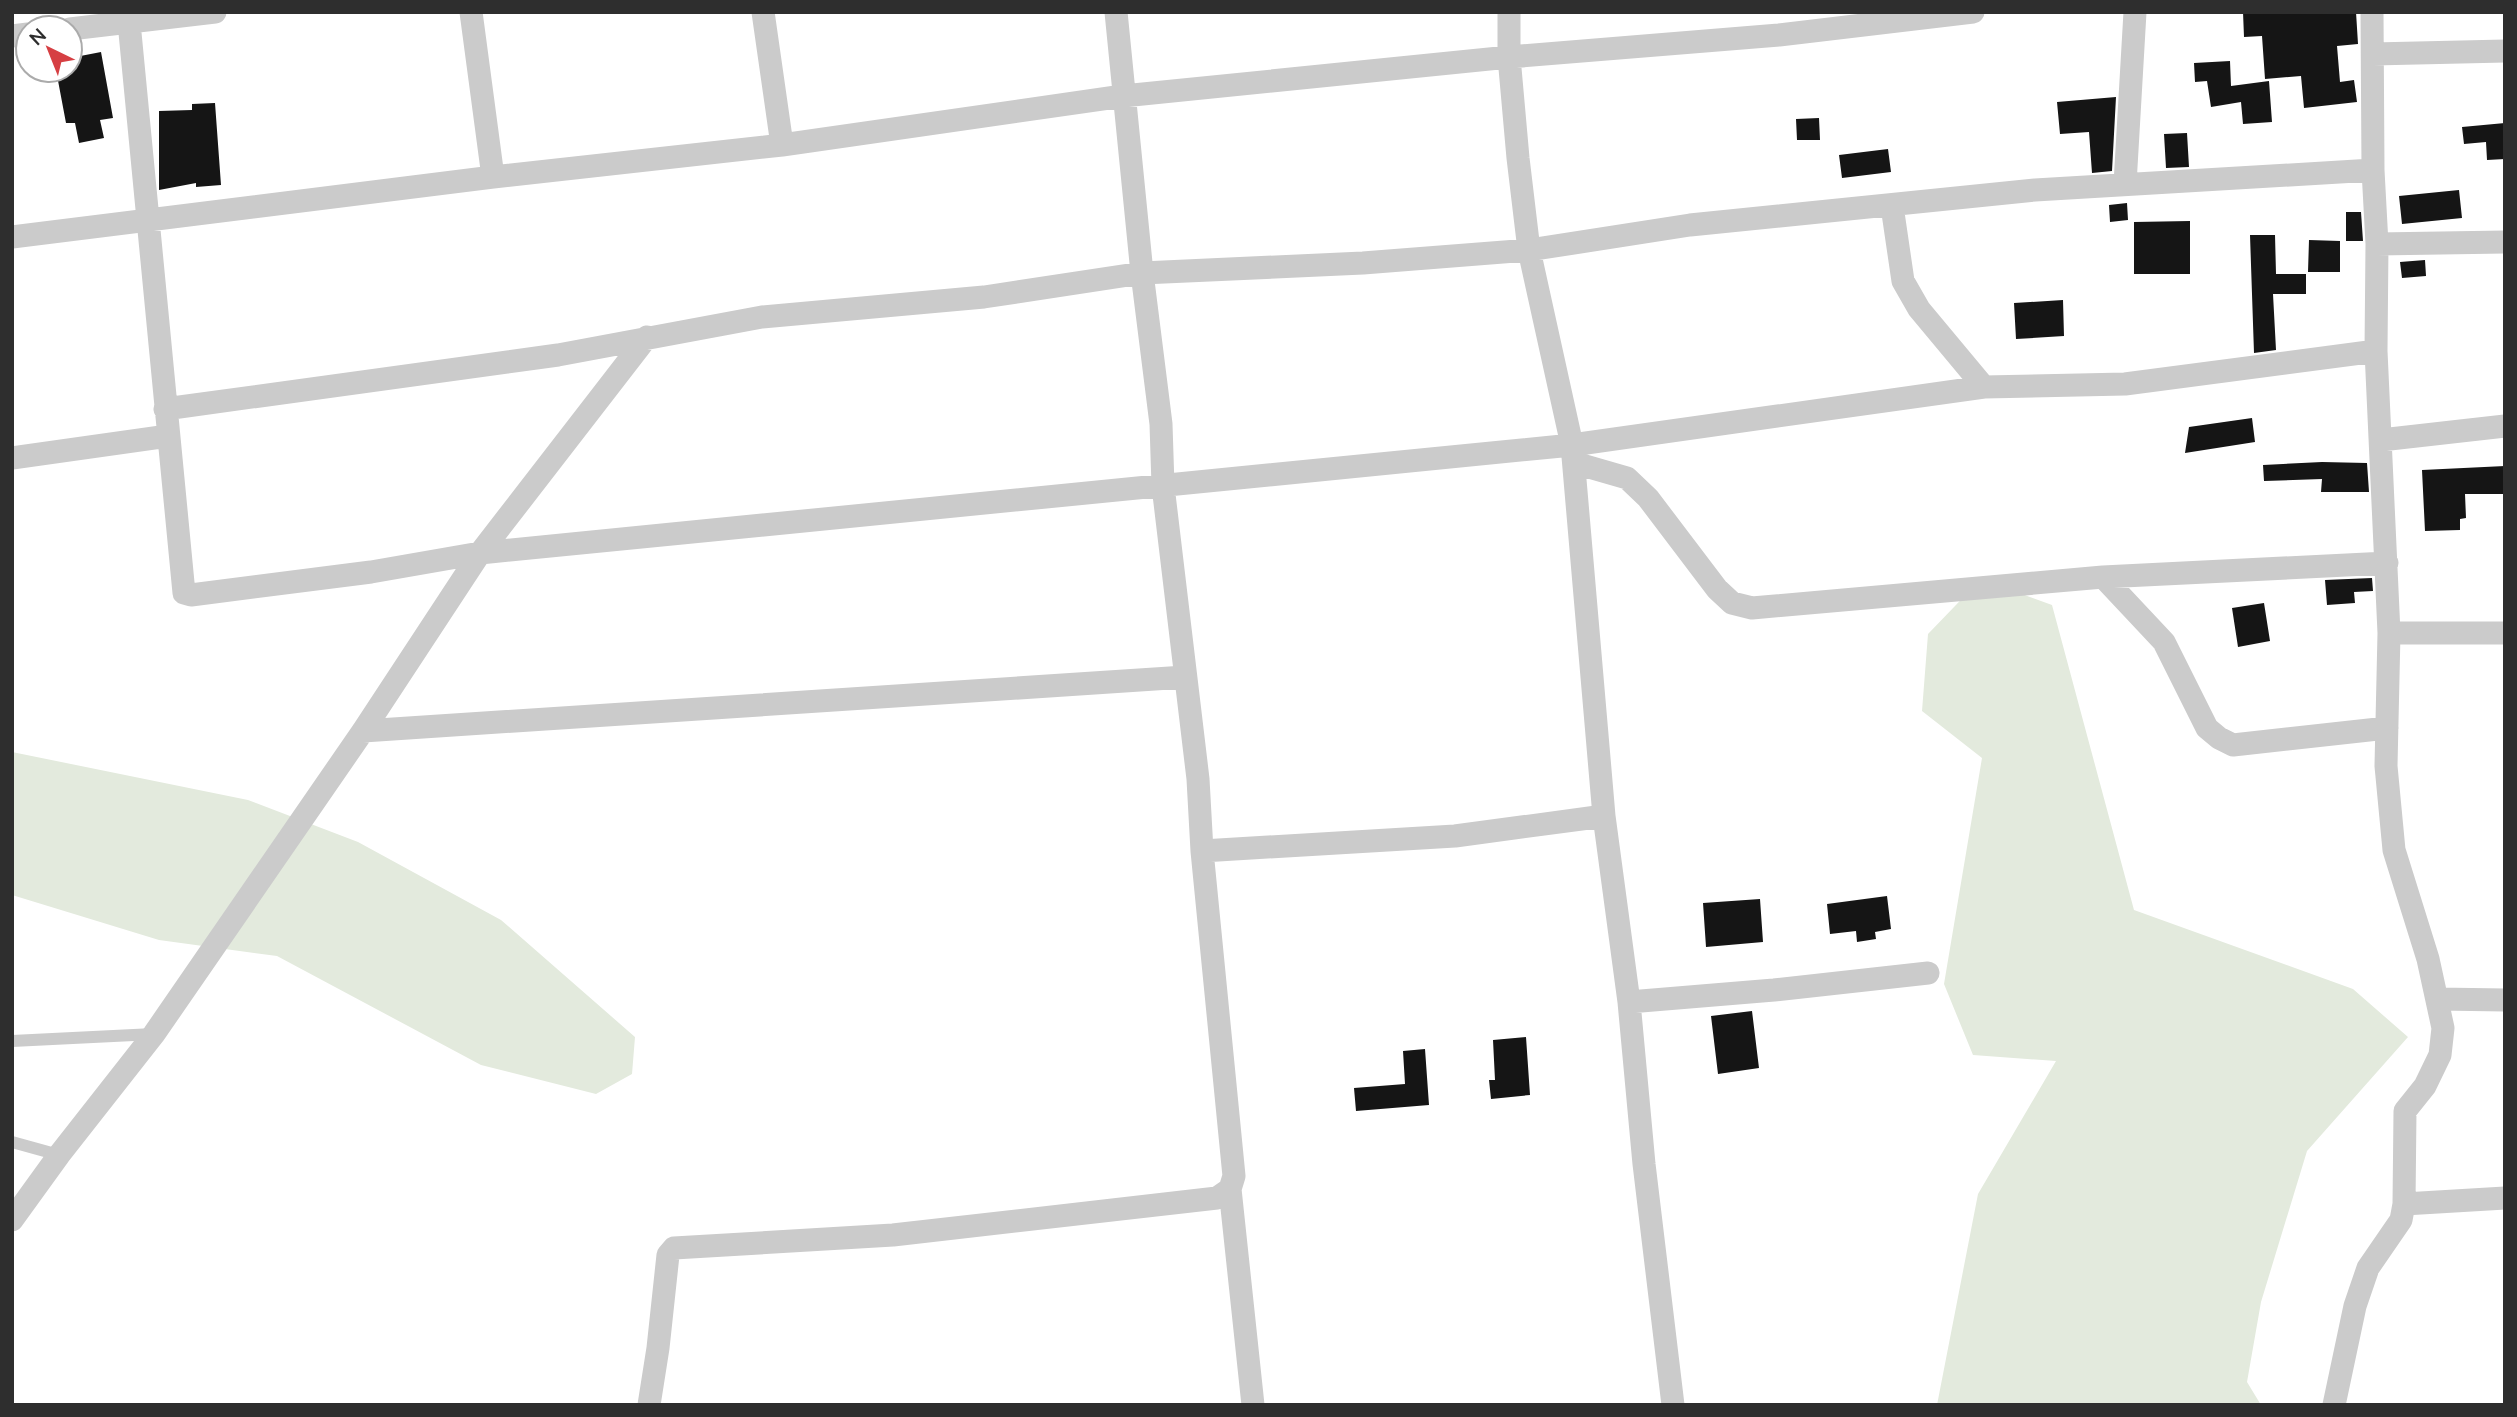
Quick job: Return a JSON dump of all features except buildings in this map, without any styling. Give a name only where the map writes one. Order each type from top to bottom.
[{"type":"street","points":[[84,26],[128,17],[215,12]]},
{"type":"street","points":[[471,12],[493,177]]},
{"type":"street","points":[[763,12],[782,145]]},
{"type":"street","points":[[1116,12],[1142,274],[1161,424],[1163,486],[1198,779],[1202,851],[1234,1176],[1230,1189],[1253,1405]]},
{"type":"street","points":[[1509,12],[1509,57],[1529,250],[1574,454],[1604,816],[1629,1002],[1644,1164],[1673,1405]]},
{"type":"street","points":[[12,237],[493,177],[782,145],[1123,96],[1509,57],[1674,45],[1887,18],[1973,12]]},
{"type":"street","points":[[2126,184],[2135,12]]},
{"type":"street","points":[[2334,1405],[2355,1306],[2368,1268],[2401,1220],[2404,1204],[2405,1111],[2425,1086],[2440,1055],[2443,1028],[2428,959],[2394,850],[2386,766],[2389,633],[2376,351],[2377,244],[2373,170],[2372,12]]},
{"type":"street","points":[[128,17],[184,593],[191,595],[371,572],[480,553],[1163,486],[1574,454],[1984,387],[2125,384],[2376,351]]},
{"type":"street","points":[[2373,54],[2505,51]]},
{"type":"street","points":[[165,409],[558,355],[762,317],[984,297],[1142,274],[1363,263],[1529,250],[1690,225],[2035,190],[2373,170]]},
{"type":"street","points":[[1892,206],[1903,281],[1919,309],[1984,387]]},
{"type":"street","points":[[2377,244],[2505,242]]},
{"type":"street","points":[[12,1220],[154,1034],[363,731],[480,553],[647,337]]},
{"type":"street","points":[[2381,440],[2505,426]]},
{"type":"street","points":[[12,458],[168,436]]},
{"type":"street","points":[[1574,454],[1627,478],[1648,498],[1717,589],[1732,603],[1752,608],[2103,577],[2387,563]]},
{"type":"street","points":[[2103,577],[2164,642],[2207,728],[2232,745],[2387,728]]},
{"type":"street","points":[[2389,633],[2505,633]]},
{"type":"street","points":[[363,731],[1185,677]]},
{"type":"street","points":[[1202,851],[1455,836],[1604,816]]},
{"type":"street","points":[[1629,1002],[1928,974]]},
{"type":"street","points":[[2438,999],[2505,1000]]},
{"type":"street","points":[[649,1405],[668,1255],[674,1248],[892,1235],[1217,1198],[1230,1189]]},
{"type":"street","points":[[2404,1204],[2505,1198]]},
{"type":"lane","points":[[12,1041],[154,1034]]},
{"type":"lane","points":[[12,1142],[59,1155]]},
{"type":"shaded area","points":[[1981,579],[2052,605],[2134,910],[2353,989],[2408,1037],[2307,1151],[2261,1302],[2247,1382],[2261,1405],[1937,1405],[1978,1194],[2056,1061],[1973,1055],[1944,984],[1982,758],[1922,711],[1928,634]]},
{"type":"shaded area","points":[[12,752],[248,800],[358,842],[501,920],[635,1037],[632,1074],[596,1094],[481,1065],[277,956],[159,940],[12,895]]}]
